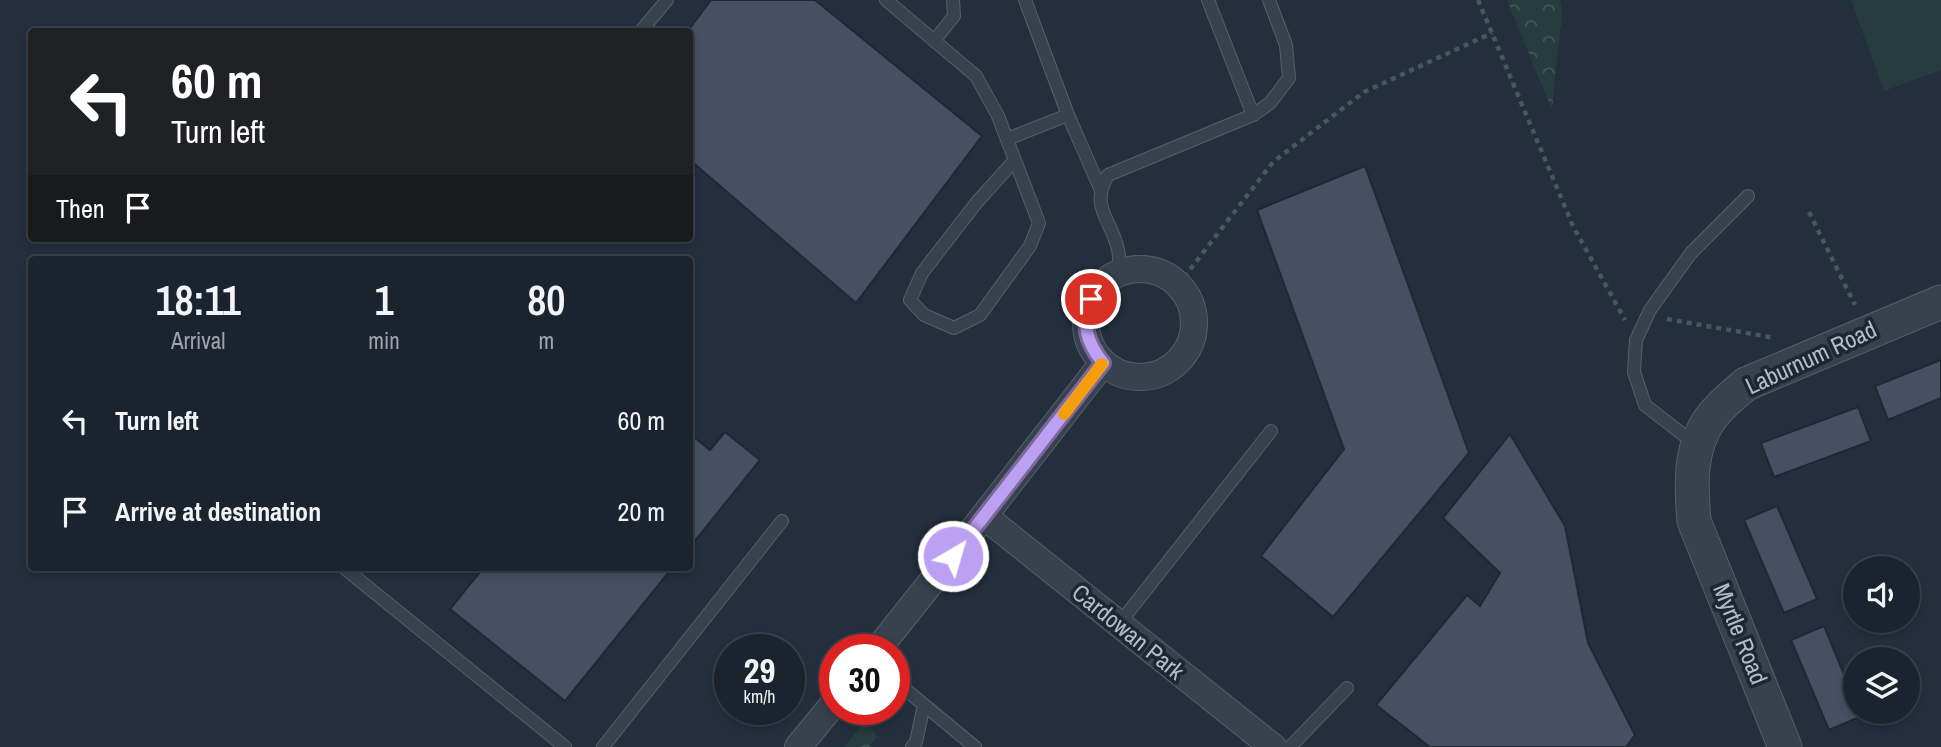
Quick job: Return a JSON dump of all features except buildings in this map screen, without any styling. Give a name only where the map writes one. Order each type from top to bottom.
[{"type":"street","points":[[1145,270],[1163,274],[1178,285],[1189,301],[1194,319],[1192,338],[1180,359],[1166,371],[1139,377],[1120,374],[1103,363],[1091,348],[1086,330],[1091,299],[1103,283],[1119,273],[1145,270]]},
{"type":"street","name":"Laburnum Road","points":[[1695,521],[1691,489],[1696,445],[1710,419],[1746,384],[1941,302]]},
{"type":"street","points":[[890,634],[1103,363]]},
{"type":"street","name":"Cardowan Park","points":[[984,516],[1273,747]]},
{"type":"street","name":"Myrtle Road","points":[[1695,521],[1785,747]]},
{"type":"street","points":[[799,747],[819,722]]},
{"type":"lane","points":[[643,28],[667,0]]},
{"type":"lane","points":[[886,0],[976,76],[998,116],[1007,138],[1039,223],[1030,246],[980,315],[954,328],[924,315],[910,300],[922,273],[977,202],[1015,160]]},
{"type":"lane","points":[[934,41],[954,16],[953,0]]},
{"type":"lane","points":[[1024,0],[1068,115],[1100,188],[1101,208],[1118,249],[1119,273]]},
{"type":"lane","points":[[1208,0],[1253,116]]},
{"type":"lane","points":[[1100,188],[1108,175],[1253,116],[1270,103],[1289,78],[1286,45],[1269,0]]},
{"type":"lane","points":[[1007,138],[1068,115]]},
{"type":"lane","points":[[1696,445],[1645,405],[1634,372],[1636,340],[1647,315],[1691,254],[1748,195]]},
{"type":"lane","points":[[1119,624],[1270,431]]},
{"type":"lane","points":[[603,747],[782,521]]},
{"type":"lane","points":[[348,571],[565,747]]},
{"type":"lane","points":[[1290,747],[1347,688]]},
{"type":"lane","points":[[910,693],[975,747]]},
{"type":"lane","points":[[912,747],[916,742],[924,705]]},
{"type":"path","points":[[1478,0],[1573,226],[1636,340]]},
{"type":"path","points":[[1178,285],[1273,162],[1364,92],[1492,33]]},
{"type":"path","points":[[1809,212],[1868,331]]},
{"type":"path","points":[[1647,315],[1779,338]]},
{"type":"green space","points":[[1507,0],[1560,0],[1562,10],[1552,110]]},
{"type":"green space","points":[[1851,0],[1941,0],[1941,70],[1884,91]]},
{"type":"green space","points":[[863,725],[869,725],[877,737],[869,747],[844,747]]},
{"type":"slow traffic","points":[[1064,414],[1102,364]]},
{"type":"route","points":[[953,556],[1103,363],[1091,348],[1086,330],[1091,299]]}]
